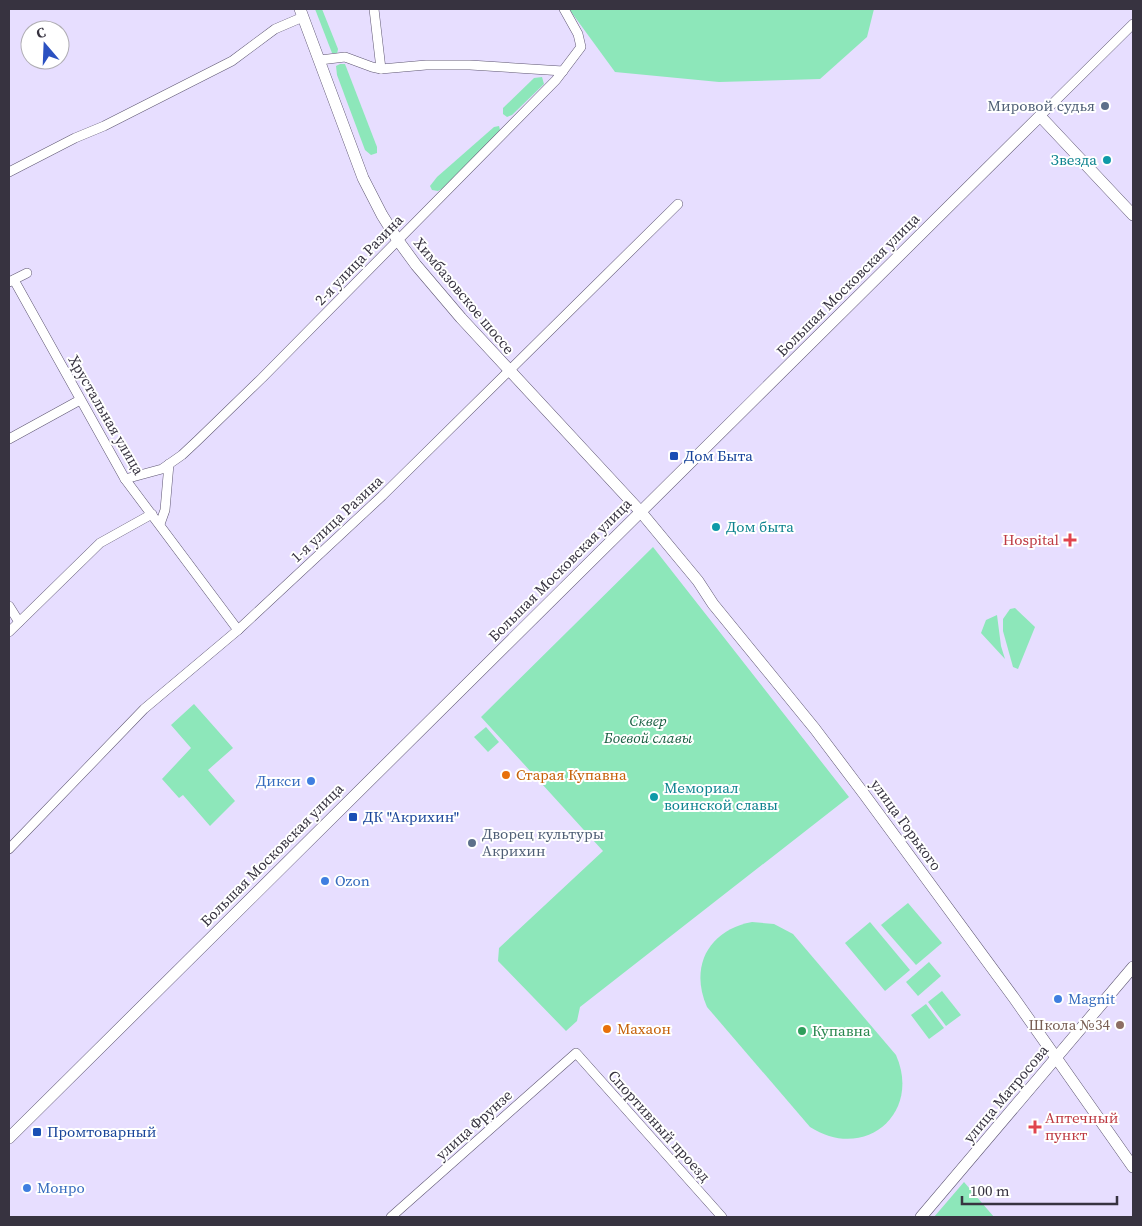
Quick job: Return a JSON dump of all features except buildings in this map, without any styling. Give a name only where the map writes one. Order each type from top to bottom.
[{"type":"street","points":[[374,9],[381,69]]},
{"type":"street","name":"2-я улица Разина","points":[[125,479],[162,469],[182,455],[242,399],[563,71],[581,47],[578,34],[564,9]]},
{"type":"street","points":[[9,172],[232,61],[275,29],[302,13]]},
{"type":"street","name":"Химбазовское шоссе","points":[[302,13],[363,178],[397,239],[431,284],[508,371],[640,511]]},
{"type":"street","name":"Большая Московская улица","points":[[9,1138],[1133,24]]},
{"type":"street","points":[[320,60],[346,58],[381,69],[470,64],[563,71]]},
{"type":"street","points":[[1040,116],[1133,215]]},
{"type":"street","name":"1-я улица Разина","points":[[9,849],[144,709],[238,630],[382,496],[678,204]]},
{"type":"street","points":[[11,281],[26,273]]},
{"type":"street","name":"Хрустальная улица","points":[[11,281],[125,479],[238,630]]},
{"type":"street","points":[[9,439],[80,400]]},
{"type":"street","points":[[160,524],[165,510],[169,464]]},
{"type":"street","name":"улица Горького","points":[[640,511],[698,580],[713,604],[815,729],[1014,998],[1133,1168]]},
{"type":"street","points":[[9,632],[100,543],[152,514]]},
{"type":"street","points":[[9,606],[19,622]]},
{"type":"street","name":"улица Матросова","points":[[921,1217],[1133,966]]},
{"type":"street","name":"улица Фрунзе","points":[[391,1217],[576,1053]]},
{"type":"street","name":"Спортивный проезд","points":[[576,1053],[722,1217]]},
{"type":"green space","points":[[315,9],[322,9],[338,49],[337,54],[332,53]]},
{"type":"green space","points":[[569,9],[874,9],[867,37],[820,79],[719,82],[615,72]]},
{"type":"green space","points":[[345,64],[377,147],[377,153],[371,155],[365,150],[337,75],[336,66]]},
{"type":"green space","points":[[542,77],[544,84],[512,115],[507,117],[503,114],[503,108],[534,78]]},
{"type":"green space","points":[[499,126],[500,130],[445,187],[438,191],[432,190],[430,186],[437,177],[494,127]]},
{"type":"green space","name":"Сквер Боевой славы","points":[[653,547],[849,797],[580,1007],[577,1021],[566,1031],[498,961],[499,948],[603,851],[481,717]]},
{"type":"green space","points":[[1015,608],[1035,627],[1018,669],[1013,667],[1003,631],[1003,619],[1010,609]]},
{"type":"green space","points":[[997,615],[1001,646],[1005,659],[981,633],[986,620]]},
{"type":"green space","points":[[194,704],[233,748],[208,770],[235,801],[210,826],[183,795],[179,798],[162,779],[191,748],[171,725]]},
{"type":"green space","points":[[486,727],[499,742],[488,752],[474,737]]},
{"type":"green space","points":[[908,903],[942,943],[916,965],[881,925]]},
{"type":"green space","name":"Купавна","points":[[752,922],[774,924],[793,934],[896,1055],[902,1076],[901,1096],[894,1113],[883,1126],[868,1135],[850,1139],[830,1136],[810,1127],[707,1007],[700,978],[702,964],[707,952],[724,933],[737,926]]},
{"type":"green space","points":[[870,922],[910,970],[885,991],[845,943]]},
{"type":"green space","points":[[929,962],[941,976],[918,996],[906,982]]},
{"type":"green space","points":[[942,991],[961,1015],[946,1026],[928,1002]]},
{"type":"green space","points":[[926,1004],[944,1028],[929,1039],[911,1015]]},
{"type":"green space","points":[[964,1182],[994,1217],[934,1217]]},
{"type":"place","name":"Мировой судья","points":[[1105,106]]},
{"type":"place","name":"Звезда","points":[[1107,160]]},
{"type":"place","name":"Дом Быта","points":[[674,456]]},
{"type":"place","name":"Дом быта","points":[[716,527]]},
{"type":"place","name":"Hospital","points":[[1070,540]]},
{"type":"place","name":"Старая Купавна","points":[[506,775]]},
{"type":"place","name":"Дикси","points":[[311,781]]},
{"type":"place","name":"Мемориал воинской славы","points":[[654,797]]},
{"type":"place","name":"ДК \"Акрихин\"","points":[[353,817]]},
{"type":"place","name":"Дворец культуры Акрихин","points":[[472,843]]},
{"type":"place","name":"Ozon","points":[[325,881]]},
{"type":"place","name":"Magnit","points":[[1058,999]]},
{"type":"place","name":"Школа №34","points":[[1120,1025]]},
{"type":"place","name":"Махаон","points":[[607,1029]]},
{"type":"place","name":"Купавна","points":[[802,1031]]},
{"type":"place","name":"Аптечный пункт","points":[[1035,1127]]},
{"type":"place","name":"Промтоварный","points":[[37,1132]]},
{"type":"place","name":"Монро","points":[[27,1188]]}]
